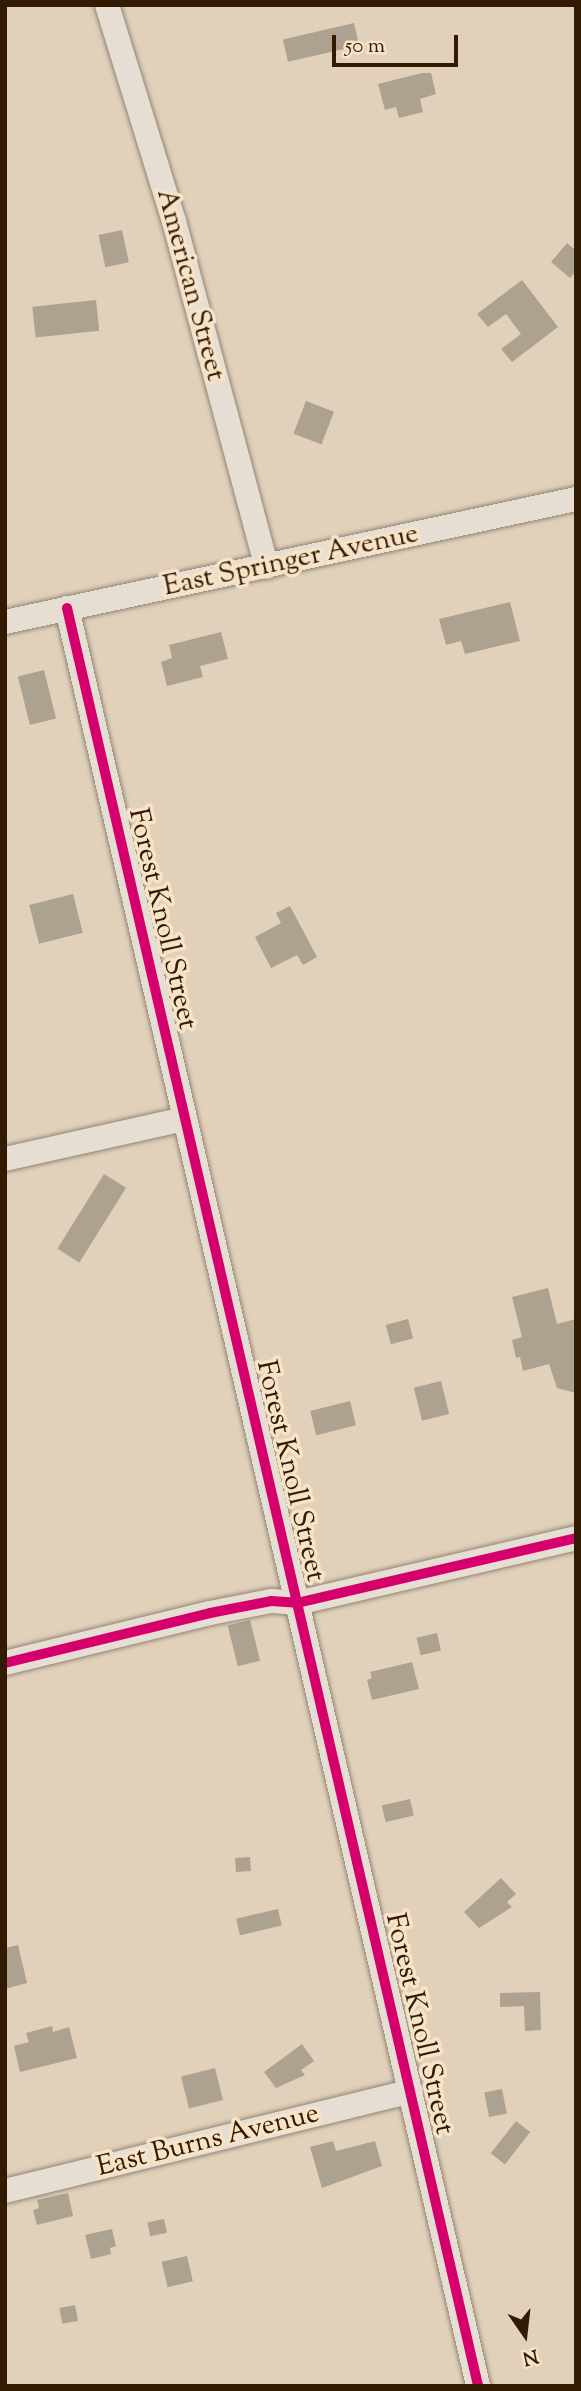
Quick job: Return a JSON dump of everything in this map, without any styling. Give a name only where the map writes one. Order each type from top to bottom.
[{"type":"street","name":"American Street","points":[[107,5],[174,221],[267,568]]},
{"type":"street","name":"East Springer Avenue","points":[[5,622],[267,568],[576,499]]},
{"type":"street","name":"Forest Knoll Street","points":[[67,608],[478,2386]]},
{"type":"street","points":[[5,1159],[184,1119]]},
{"type":"street","points":[[5,1663],[210,1613],[271,1601],[297,1602],[576,1538]]},
{"type":"street","name":"East Burns Avenue","points":[[5,2191],[411,2091]]},
{"type":"building","points":[[354,23],[359,45],[288,62],[283,39]]},
{"type":"building","points":[[431,73],[436,94],[420,99],[423,112],[399,118],[396,107],[385,110],[378,84]]},
{"type":"building","points":[[122,230],[129,262],[105,267],[99,235]]},
{"type":"building","points":[[567,243],[576,251],[576,271],[570,278],[551,262]]},
{"type":"building","points":[[522,280],[558,327],[512,362],[501,349],[521,334],[506,314],[488,327],[477,314]]},
{"type":"building","points":[[96,300],[99,331],[36,338],[32,307]]},
{"type":"building","points":[[306,401],[334,412],[321,444],[293,434]]},
{"type":"building","points":[[510,602],[520,641],[465,654],[461,641],[446,645],[439,619]]},
{"type":"building","points":[[221,632],[228,659],[200,666],[203,677],[167,686],[161,662],[172,658],[169,645]]},
{"type":"building","points":[[44,670],[56,719],[30,725],[18,677]]},
{"type":"building","points":[[73,894],[83,933],[39,944],[29,905]]},
{"type":"building","points":[[290,906],[317,957],[303,965],[297,955],[271,968],[255,937],[281,923],[276,913]]},
{"type":"building","points":[[104,1174],[126,1188],[79,1262],[57,1249]]},
{"type":"building","points":[[548,1288],[557,1324],[576,1319],[576,1393],[557,1388],[549,1364],[523,1371],[520,1357],[516,1358],[512,1340],[522,1337],[512,1297]]},
{"type":"building","points":[[408,1319],[413,1338],[391,1344],[386,1325]]},
{"type":"building","points":[[441,1381],[449,1414],[422,1421],[414,1388]]},
{"type":"building","points":[[350,1401],[356,1425],[316,1435],[310,1411]]},
{"type":"building","points":[[250,1620],[260,1661],[238,1666],[228,1626]]},
{"type":"building","points":[[437,1633],[441,1651],[421,1655],[417,1638]]},
{"type":"building","points":[[412,1662],[419,1689],[372,1700],[367,1680],[372,1678],[370,1672]]},
{"type":"building","points":[[410,1799],[414,1816],[386,1822],[382,1806]]},
{"type":"building","points":[[250,1857],[251,1871],[236,1872],[235,1858]]},
{"type":"building","points":[[501,1878],[516,1894],[507,1902],[512,1907],[479,1928],[464,1912]]},
{"type":"building","points":[[278,1909],[282,1926],[240,1935],[236,1919]]},
{"type":"building","points":[[18,1945],[27,1983],[5,1989],[5,1948]]},
{"type":"building","points":[[540,1992],[541,2030],[525,2031],[524,2006],[500,2007],[500,1993]]},
{"type":"building","points":[[52,2026],[53,2032],[69,2027],[77,2058],[20,2072],[14,2046],[29,2042],[26,2033]]},
{"type":"building","points":[[302,2044],[314,2061],[301,2070],[305,2075],[276,2088],[264,2072]]},
{"type":"building","points":[[215,2068],[223,2100],[189,2108],[181,2076]]},
{"type":"building","points":[[502,2089],[507,2114],[489,2117],[484,2092]]},
{"type":"building","points":[[516,2121],[530,2132],[505,2164],[491,2153]]},
{"type":"building","points":[[333,2141],[336,2151],[375,2141],[382,2166],[322,2188],[310,2147]]},
{"type":"building","points":[[68,2193],[73,2216],[37,2225],[33,2210],[39,2208],[37,2200]]},
{"type":"building","points":[[164,2219],[167,2233],[150,2236],[147,2223]]},
{"type":"building","points":[[112,2229],[116,2246],[110,2248],[111,2254],[91,2259],[85,2235]]},
{"type":"building","points":[[187,2256],[193,2281],[168,2287],[162,2262]]},
{"type":"building","points":[[75,2305],[78,2321],[62,2324],[59,2308]]},
{"type":"cycle path","points":[[67,608],[478,2386]]},
{"type":"cycle path","points":[[5,1663],[210,1613],[271,1601],[297,1603],[576,1538]]}]
